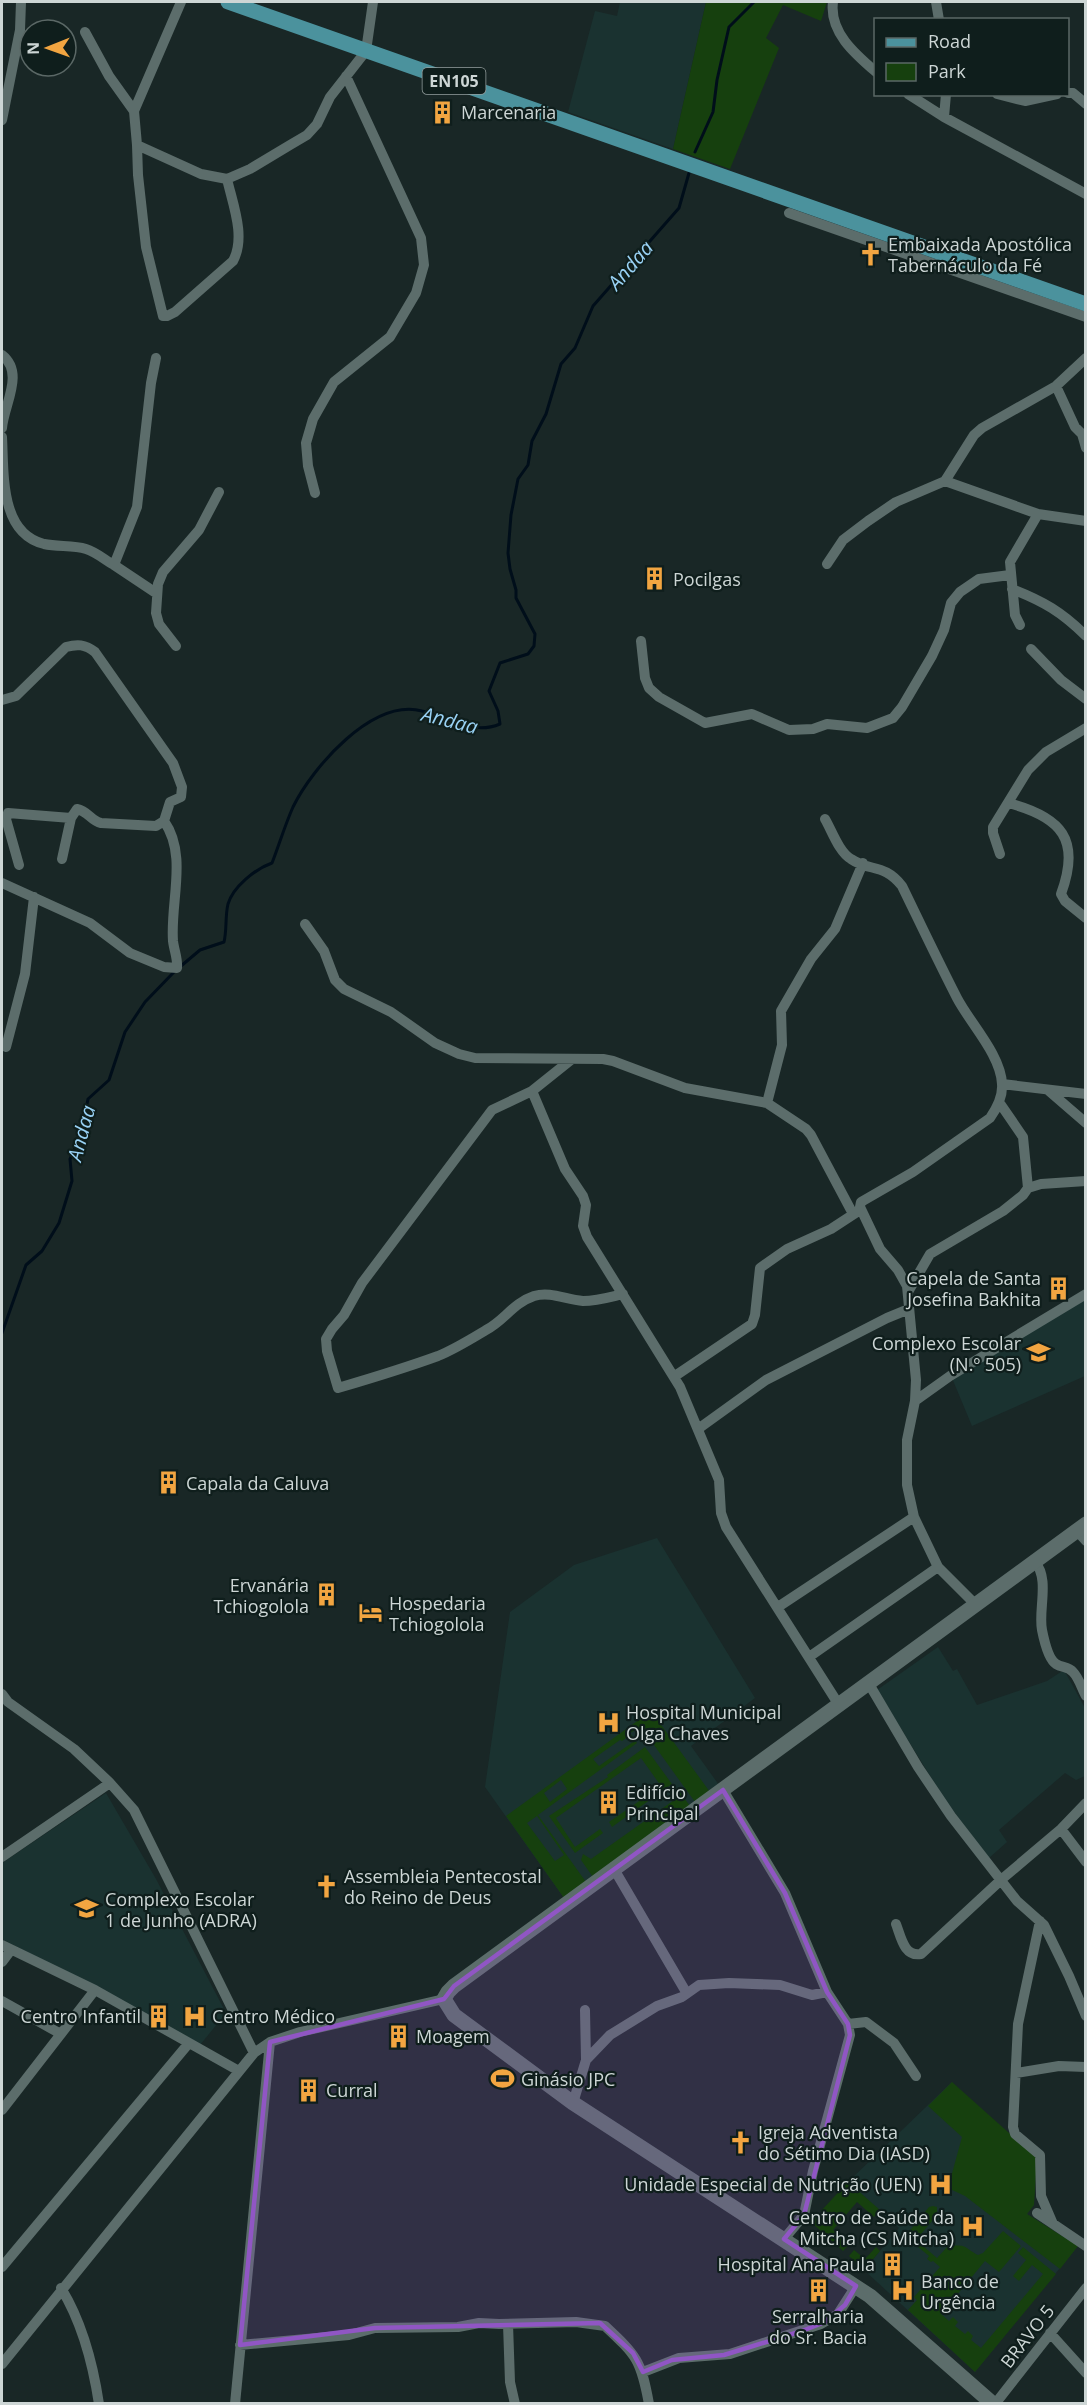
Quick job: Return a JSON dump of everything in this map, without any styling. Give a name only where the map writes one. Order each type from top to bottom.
[{"type":"main road","name":"EN105","points":[[228,2],[680,160],[998,280],[1038,298],[1086,304]]},
{"type":"main road","points":[[994,2403],[856,2286],[573,2103],[454,2015],[444,1999],[454,1986],[614,1869],[1035,1562],[1083,1532]]},
{"type":"street","points":[[2,120],[7,68],[20,30],[21,2]]},
{"type":"street","points":[[181,2],[134,111],[146,247],[163,316],[175,312],[232,261],[237,253],[236,216],[227,179]]},
{"type":"street","points":[[137,146],[201,174],[227,179],[250,169],[307,135],[317,124],[330,97],[366,51],[373,2]]},
{"type":"street","points":[[833,2],[836,27],[860,58],[874,70]]},
{"type":"street","points":[[936,2],[939,18]]},
{"type":"street","points":[[85,32],[110,76],[134,111]]},
{"type":"street","points":[[315,493],[308,466],[306,443],[316,411],[334,382],[390,337],[416,293],[424,265],[422,238],[345,76]]},
{"type":"street","points":[[1069,93],[1073,93],[1086,104]]},
{"type":"street","points":[[911,96],[1086,194]]},
{"type":"street","points":[[945,117],[946,96]]},
{"type":"street","points":[[1005,96],[1025,101],[1048,96]]},
{"type":"street","points":[[789,213],[998,280]]},
{"type":"street","points":[[1038,298],[1086,317]]},
{"type":"street","points":[[2,355],[8,360],[12,374],[12,386],[2,428]]},
{"type":"street","points":[[114,565],[137,507],[156,357]]},
{"type":"street","points":[[827,564],[843,540],[868,521],[896,502],[945,481],[974,435],[982,428],[1056,386],[1086,358]]},
{"type":"street","points":[[1056,386],[1069,416],[1082,434],[1086,448]]},
{"type":"street","points":[[2,437],[9,516],[18,529],[28,538],[44,544],[86,549],[156,593]]},
{"type":"street","points":[[945,481],[1038,514],[1086,521]]},
{"type":"street","points":[[176,646],[159,624],[156,613],[156,593],[163,572],[199,530],[219,492]]},
{"type":"street","points":[[1020,625],[1015,615],[1010,575],[1012,557],[1038,514]]},
{"type":"street","points":[[641,641],[645,678],[649,688],[659,697],[705,723],[752,714],[789,730],[813,729],[827,724],[867,728],[892,718],[902,707],[932,656],[944,630],[951,603],[960,592],[979,579],[1010,575]]},
{"type":"street","points":[[1012,589],[1042,600],[1068,617],[1086,636]]},
{"type":"street","points":[[2,700],[16,696],[66,647],[76,644],[88,646],[95,652],[173,763],[183,793],[181,797],[170,802],[164,821],[156,826],[101,823],[94,821],[88,813],[77,809],[71,818],[62,859]]},
{"type":"street","points":[[1031,650],[1061,680],[1086,699]]},
{"type":"street","points":[[1000,854],[993,827],[1028,770],[1046,752],[1086,728]]},
{"type":"street","points":[[1008,803],[1043,814],[1065,840],[1070,850],[1070,863],[1061,894],[1065,901],[1086,918]]},
{"type":"street","points":[[19,865],[6,819],[8,813],[71,818]]},
{"type":"street","points":[[675,1376],[752,1324],[760,1268],[787,1249],[831,1229],[856,1212],[861,1202],[912,1172],[990,1118],[999,1102],[1002,1084],[999,1069],[958,1000],[902,886],[886,871],[853,861],[846,855],[825,819]]},
{"type":"street","points":[[2,883],[90,923],[130,953],[164,967],[177,968],[173,941],[177,870],[171,834],[164,821]]},
{"type":"street","points":[[767,1103],[782,1045],[781,1011],[810,959],[835,929],[863,863]]},
{"type":"street","points":[[6,1047],[25,974],[34,897]]},
{"type":"street","points":[[305,924],[324,951],[338,985],[391,1012],[435,1043],[459,1054],[475,1058],[613,1061],[686,1088],[767,1103],[806,1130],[880,1249],[905,1281],[916,1380],[915,1401],[907,1440],[907,1485],[914,1517],[938,1567],[976,1605]]},
{"type":"street","points":[[572,1059],[532,1091],[492,1110],[362,1283],[344,1315],[326,1339],[327,1351],[338,1388],[440,1355],[491,1328],[503,1319],[510,1309],[530,1297],[541,1294],[592,1301],[623,1294]]},
{"type":"street","points":[[1002,1084],[1086,1094]]},
{"type":"street","points":[[532,1091],[564,1169],[584,1196],[586,1205],[583,1226],[587,1237],[675,1376],[719,1480],[721,1513],[726,1527],[839,1705]]},
{"type":"street","points":[[1049,1091],[1086,1123]]},
{"type":"street","points":[[908,1293],[930,1254],[1003,1211],[1023,1196],[1028,1188],[1023,1137],[999,1102]]},
{"type":"street","points":[[1028,1188],[1041,1184],[1086,1181]]},
{"type":"street","points":[[915,1401],[950,1376],[1086,1294]]},
{"type":"street","points":[[698,1429],[766,1380],[909,1309]]},
{"type":"street","points":[[778,1607],[914,1517]]},
{"type":"street","points":[[1035,1562],[1040,1571],[1042,1629],[1051,1658],[1055,1664],[1068,1667],[1075,1673],[1086,1696]]},
{"type":"street","points":[[809,1657],[938,1567]]},
{"type":"street","points":[[869,1684],[918,1767],[951,1816],[1017,1901],[1040,1921],[1049,1934],[1086,2016]]},
{"type":"street","points":[[2,1694],[8,1701],[75,1749],[134,1810],[254,2053]]},
{"type":"street","points":[[2,1857],[110,1783]]},
{"type":"street","points":[[723,1790],[785,1893],[827,1992],[848,2024],[850,2035],[813,2171],[804,2215],[784,2239]]},
{"type":"street","points":[[896,1924],[907,1951],[911,1954],[921,1954],[1002,1879],[1061,1829],[1086,1803]]},
{"type":"street","points":[[1061,1829],[1086,1862]]},
{"type":"street","points":[[614,1869],[686,1992]]},
{"type":"street","points":[[1040,1921],[1018,2024],[1013,2127],[1015,2134],[1040,2155],[1041,2196],[1053,2223]]},
{"type":"street","points":[[2,1962],[6,1947],[95,1990],[239,2071]]},
{"type":"street","points":[[586,2060],[610,2035],[657,2006],[682,1997],[699,1985],[729,1983],[780,1985],[812,1995],[827,1992]]},
{"type":"street","points":[[2,2110],[95,1990]]},
{"type":"street","points":[[2,2364],[61,2288],[254,2053],[270,2042],[300,2032],[444,1999]]},
{"type":"street","points":[[2,2001],[61,2034]]},
{"type":"street","points":[[573,2103],[586,2060],[585,2010]]},
{"type":"street","points":[[848,2024],[866,2022],[894,2043],[916,2076]]},
{"type":"street","points":[[235,2403],[270,2042]]},
{"type":"street","points":[[2,2267],[189,2043]]},
{"type":"street","points":[[1016,2073],[1059,2066],[1086,2067]]},
{"type":"street","points":[[1037,2213],[1086,2246]]},
{"type":"street","points":[[643,2372],[679,2358],[730,2354],[825,2322],[838,2314],[856,2286]]},
{"type":"street","points":[[61,2288],[71,2304],[95,2374],[99,2403]]},
{"type":"street","name":"BRAVO 5","points":[[994,2403],[1086,2288]]},
{"type":"street","points":[[240,2345],[348,2335],[375,2328],[458,2327],[479,2322],[600,2323],[633,2353],[643,2372],[649,2403]]},
{"type":"street","points":[[508,2324],[510,2382],[515,2403]]},
{"type":"street","points":[[1050,2333],[1086,2373]]},
{"type":"highlighted area","points":[[723,1790],[785,1893],[827,1992],[848,2024],[850,2035],[804,2215],[784,2239],[856,2286],[845,2305],[825,2322],[802,2331],[724,2355],[672,2360],[643,2372],[633,2353],[600,2323],[375,2328],[240,2345],[270,2042],[444,1999],[454,1986]]},
{"type":"shaded area","points":[[620,2],[706,2],[673,149],[568,112],[595,11],[617,16]]},
{"type":"shaded area","name":"Complexo Escolar (N.º 505)","points":[[1085,1297],[1085,1376],[972,1426],[952,1378]]},
{"type":"shaded area","name":"Hospital Municipal Olga Chaves","points":[[657,1538],[755,1698],[691,1746],[719,1785],[564,1898],[485,1787],[510,1612],[574,1565]]},
{"type":"shaded area","points":[[938,1647],[953,1671],[957,1669],[977,1705],[1047,1681],[1064,1670],[1085,1708],[1085,1776],[1076,1780],[1065,1773],[999,1830],[1007,1842],[989,1858],[945,1800],[877,1690]]},
{"type":"shaded area","name":"Complexo Escolar 1 de Junho (ADRA)","points":[[106,1793],[156,1879],[226,2013],[200,2045],[2,1939],[2,1863]]},
{"type":"shaded area","name":"Centro de Saúde da Mitcha (CS Mitcha)","points":[[952,2082],[1034,2205],[1027,2214],[1078,2246],[975,2372],[864,2270],[899,2228],[848,2182]]},
{"type":"green space","points":[[706,2],[827,2],[821,21],[783,5],[766,38],[779,48],[730,169],[673,149]]},
{"type":"green space","points":[[651,1711],[710,1792],[695,1802],[641,1727],[630,1733],[637,1743],[538,1815],[586,1882],[564,1898],[506,1816]],"holes":[[[629,1736],[633,1742],[599,1766],[593,1759]],[[561,1780],[567,1789],[550,1802],[544,1793]],[[537,1816],[564,1855],[555,1861],[527,1823]]]},
{"type":"green space","points":[[645,1747],[672,1784],[612,1827],[609,1822],[661,1786],[641,1758],[556,1818],[575,1847],[600,1829],[603,1833],[575,1853],[549,1816],[608,1777],[607,1775]]},
{"type":"green space","points":[[673,1789],[679,1791],[690,1806],[593,1877],[581,1860],[583,1854],[591,1859],[677,1798],[670,1792]]},
{"type":"green space","points":[[952,2082],[1037,2158],[1034,2205],[1027,2214],[1078,2246],[1060,2269],[965,2196],[948,2188],[962,2137],[928,2106]]},
{"type":"green space","points":[[848,2182],[880,2210],[874,2217],[857,2202],[833,2230],[844,2240],[852,2233],[856,2237],[843,2251],[811,2222],[816,2216],[820,2219],[825,2215],[821,2211]]},
{"type":"green space","points":[[929,2207],[937,2207],[937,2215],[916,2240],[937,2258],[948,2246],[959,2245],[978,2255],[983,2253],[1003,2231],[1021,2246],[999,2272],[985,2261],[941,2314],[949,2321],[953,2317],[958,2322],[955,2326],[965,2334],[968,2331],[973,2336],[971,2340],[981,2348],[1043,2274],[1032,2265],[1019,2281],[1013,2276],[1026,2260],[1018,2253],[1023,2247],[1056,2274],[975,2372],[908,2310],[917,2300],[914,2297],[940,2267],[927,2259],[929,2256],[912,2242],[915,2239],[908,2233]]},
{"type":"green space","points":[[876,2247],[880,2251],[864,2270],[849,2256],[854,2250],[865,2259]]},
{"type":"waterway","name":"Andaa","points":[[695,152],[713,112],[717,80],[729,27],[754,2]]},
{"type":"waterway","name":"Andaa","points":[[181,966],[200,950],[224,942],[228,904],[235,891],[252,874],[272,863],[290,814],[302,791],[329,756],[364,725],[383,715],[403,710],[422,711],[470,727],[480,728],[500,724],[498,711],[489,691],[500,663],[528,654],[534,646],[535,634],[516,598],[508,553],[511,515],[518,479],[528,465],[532,441],[546,414],[561,364],[575,348],[593,306],[679,208],[689,173]]},
{"type":"waterway","name":"Andaa","points":[[2,1333],[26,1265],[42,1251],[59,1223],[72,1181],[70,1159],[81,1135],[88,1099],[109,1080],[125,1032],[145,1002],[174,972]]},
{"type":"place","name":"Marcenaria","points":[[443,112]]},
{"type":"place","name":"Embaixada Apostólica Tabernáculo da Fé","points":[[870,254]]},
{"type":"place","name":"Pocilgas","points":[[655,579]]},
{"type":"place","name":"Capela de Santa Josefina Bakhita","points":[[1059,1288]]},
{"type":"place","name":"Complexo Escolar (N.º 505)","points":[[1039,1353]]},
{"type":"place","name":"Capala da Caluva","points":[[168,1483]]},
{"type":"place","name":"Ervanária Tchiogolola","points":[[327,1595]]},
{"type":"place","name":"Hospedaria Tchiogolola","points":[[371,1613]]},
{"type":"place","name":"Hospital Municipal Olga Chaves","points":[[608,1722]]},
{"type":"place","name":"Edifício Principal","points":[[608,1802]]},
{"type":"place","name":"Assembleia Pentecostal do Reino de Deus","points":[[326,1886]]},
{"type":"place","name":"Complexo Escolar 1 de Junho (ADRA)","points":[[87,1909]]},
{"type":"place","name":"Centro Infantil","points":[[159,2016]]},
{"type":"place","name":"Centro Médico","points":[[194,2016]]},
{"type":"place","name":"Moagem","points":[[398,2036]]},
{"type":"place","name":"Ginásio JPC","points":[[503,2079]]},
{"type":"place","name":"Curral","points":[[308,2090]]},
{"type":"place","name":"Igreja Adventista do Sétimo Dia (IASD)","points":[[740,2142]]},
{"type":"place","name":"Unidade Especial de Nutrição (UEN)","points":[[940,2184]]},
{"type":"place","name":"Centro de Saúde da Mitcha (CS Mitcha)","points":[[972,2227]]},
{"type":"place","name":"Hospital Ana Paula","points":[[893,2264]]},
{"type":"place","name":"Serralharia do Sr. Bacia","points":[[818,2290]]},
{"type":"place","name":"Banco de Urgência","points":[[903,2291]]}]
